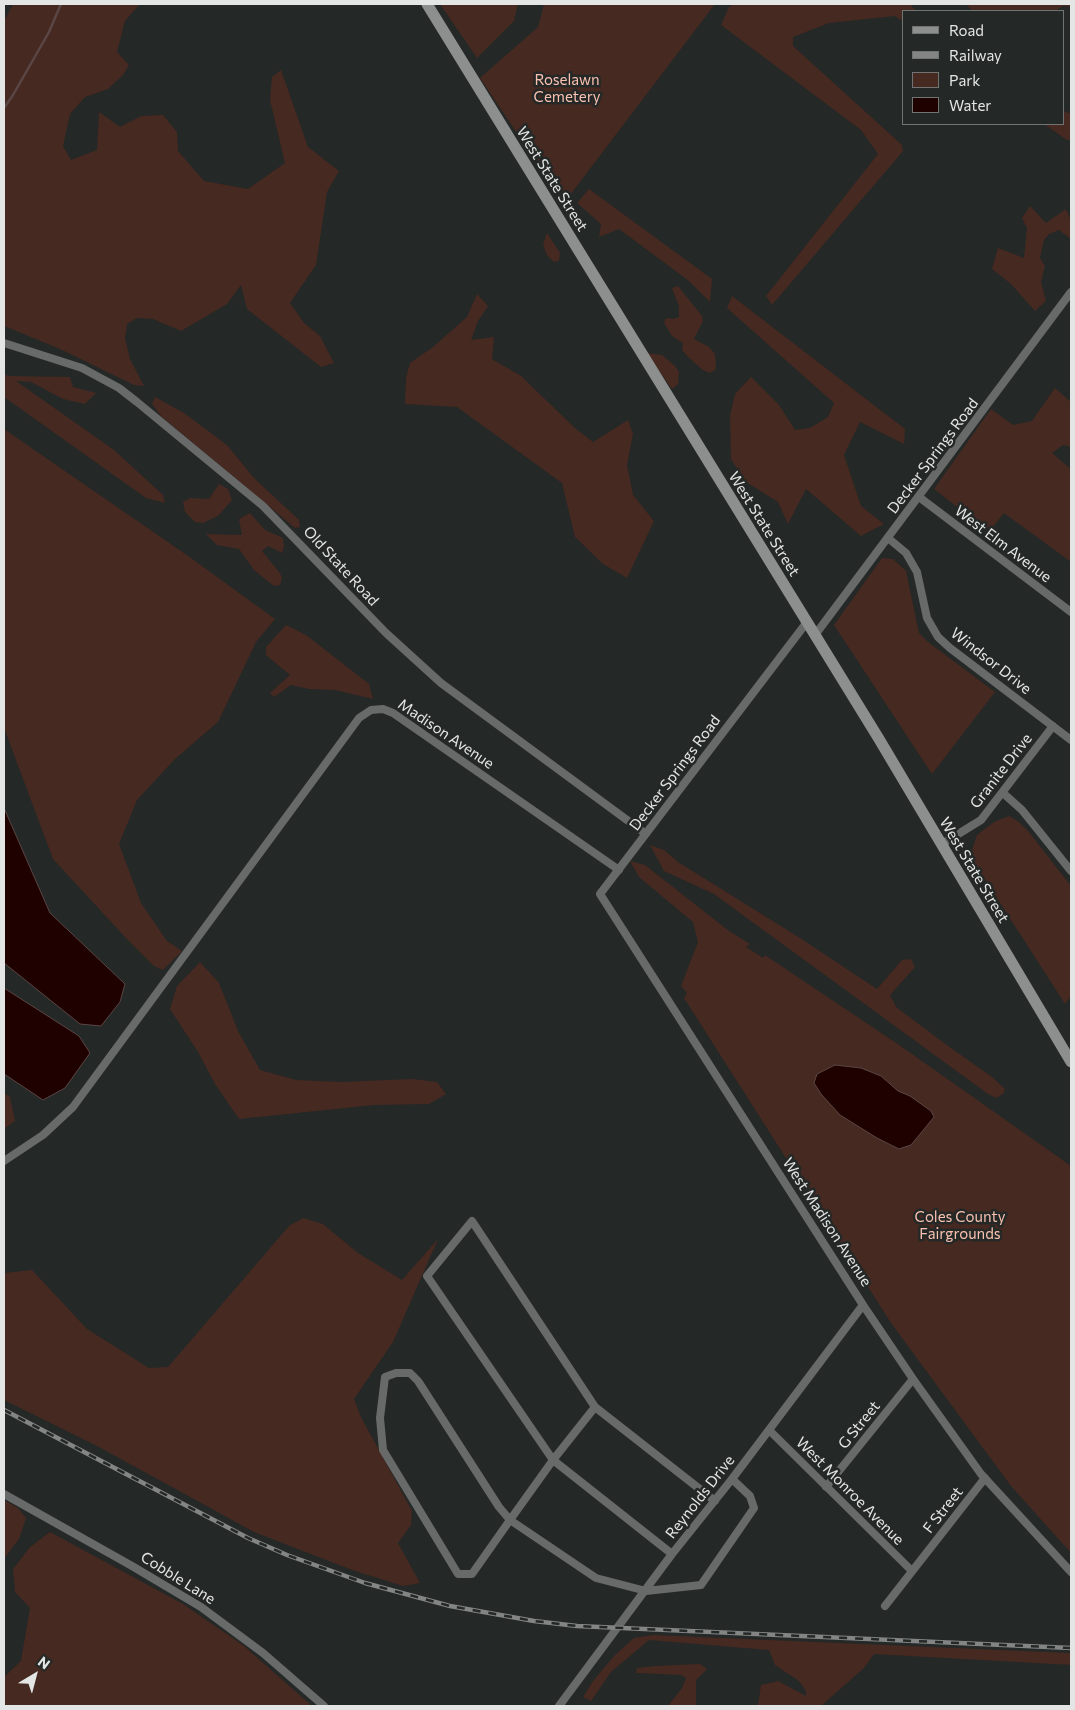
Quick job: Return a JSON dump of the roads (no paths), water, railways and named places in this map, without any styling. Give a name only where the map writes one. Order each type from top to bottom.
[{"type":"street","name":"West State Street","points":[[428,4],[815,634],[1071,1062]]},
{"type":"street","name":"Decker Springs Road","points":[[815,634],[919,498],[1071,292]]},
{"type":"street","name":"Old State Road","points":[[4,344],[82,368],[113,385],[137,402],[263,506],[291,532],[386,633],[441,683],[646,834]]},
{"type":"street","name":"West Elm Avenue","points":[[919,498],[1071,612]]},
{"type":"street","name":"Windsor Drive","points":[[888,538],[906,553],[913,562],[921,583],[927,618],[938,637],[1071,740]]},
{"type":"street","name":"Decker Springs Road","points":[[619,870],[807,622]]},
{"type":"street","name":"Madison Avenue","points":[[4,1161],[43,1135],[73,1108],[359,718],[371,710],[383,709],[393,712],[619,870]]},
{"type":"street","name":"Granite Drive","points":[[942,844],[981,820],[1004,793],[1054,726]]},
{"type":"street","points":[[1004,793],[1022,810],[1071,871]]},
{"type":"street","name":"West Madison Avenue","points":[[619,870],[600,894],[863,1305],[913,1379],[986,1478],[1071,1572]]},
{"type":"street","points":[[672,1554],[553,1460],[427,1276],[472,1220],[595,1406],[715,1501]]},
{"type":"street","name":"Reynolds Drive","points":[[559,1706],[672,1554],[732,1479],[863,1305]]},
{"type":"street","points":[[595,1406],[553,1460],[510,1520],[472,1574],[458,1574],[383,1450],[380,1418],[385,1377],[396,1373],[410,1373],[418,1382],[499,1508],[510,1520],[596,1578],[646,1591],[701,1585],[754,1508],[750,1496],[732,1479]]},
{"type":"street","name":"G Street","points":[[826,1487],[913,1379]]},
{"type":"street","name":"West Monroe Avenue","points":[[769,1430],[912,1571]]},
{"type":"street","name":"F Street","points":[[885,1606],[986,1478]]},
{"type":"street","name":"Cobble Lane","points":[[4,1494],[201,1607],[263,1653],[324,1706]]},
{"type":"water","points":[[4,808],[50,913],[125,984],[120,1002],[101,1026],[80,1024],[4,963]]},
{"type":"water","points":[[4,988],[79,1036],[90,1053],[65,1088],[43,1100],[4,1074]]},
{"type":"water","points":[[835,1065],[861,1068],[881,1076],[898,1091],[910,1096],[931,1111],[934,1117],[911,1145],[899,1149],[877,1138],[840,1115],[821,1094],[814,1083],[817,1074]]},
{"type":"waterway","points":[[4,108],[49,32],[61,4]]},
{"type":"railway","points":[[4,1410],[248,1538],[287,1555],[365,1583],[450,1606],[534,1621],[577,1626],[1071,1648]]},
{"type":"park label","name":"Roselawn Cemetery","points":[[567,88]]},
{"type":"park label","name":"Coles County Fairgrounds","points":[[960,1226]]}]
